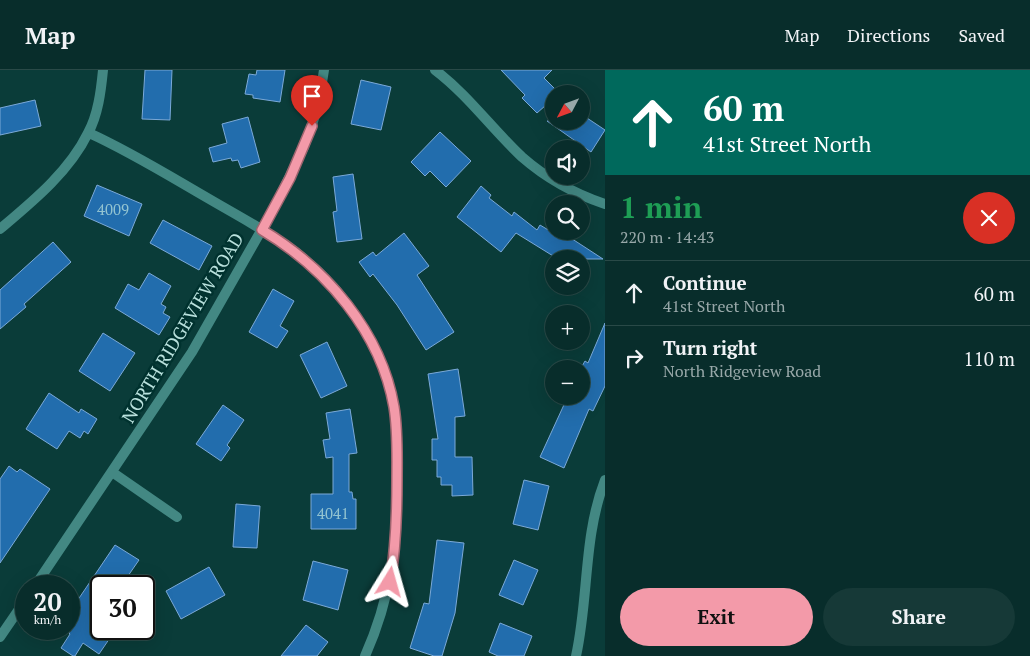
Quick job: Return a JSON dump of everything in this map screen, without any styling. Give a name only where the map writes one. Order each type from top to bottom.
[{"type":"street","points":[[0,229],[52,181],[71,159],[88,133],[94,117],[103,70]]},
{"type":"street","name":"NORTH RIDGEVIEW ROAD","points":[[42,575],[192,352],[285,189],[304,147],[318,107],[324,70]]},
{"type":"street","points":[[435,70],[454,86],[536,168],[569,189],[605,204]]},
{"type":"street","points":[[88,133],[118,147],[287,245],[316,269],[332,286],[354,315],[371,343],[385,374],[394,406],[397,520],[388,594],[365,656]]},
{"type":"street","points":[[112,472],[178,517]]},
{"type":"street","points":[[576,656],[584,606],[592,524],[605,480]]},
{"type":"street","points":[[0,637],[15,614]]},
{"type":"building","points":[[145,70],[172,70],[170,120],[142,119]]},
{"type":"building","points":[[257,70],[285,70],[280,102],[253,98],[253,95],[245,94],[249,74],[256,75]]},
{"type":"building","points":[[501,70],[552,70],[544,78],[551,85],[545,85],[545,106],[537,113],[522,98],[525,95]]},
{"type":"building","points":[[361,80],[391,87],[381,130],[351,124]]},
{"type":"building","points":[[35,100],[41,126],[0,135],[0,108]]},
{"type":"building","points":[[248,117],[260,162],[241,168],[238,160],[232,161],[231,158],[213,162],[209,148],[227,143],[222,124]]},
{"type":"building","points":[[590,120],[605,130],[591,152],[590,140],[574,140],[560,130],[590,130]]},
{"type":"building","points":[[440,132],[471,161],[446,187],[430,171],[425,176],[411,162]]},
{"type":"building","points":[[353,174],[362,239],[337,242],[333,212],[337,211],[333,177]]},
{"type":"building","points":[[97,185],[142,204],[129,236],[84,216]]},
{"type":"building","points":[[481,186],[491,195],[489,198],[512,216],[514,212],[537,230],[540,225],[545,228],[545,240],[574,240],[589,250],[545,251],[516,233],[501,252],[457,217]]},
{"type":"building","points":[[163,220],[212,246],[199,270],[150,243]]},
{"type":"building","points":[[404,233],[429,266],[417,275],[454,332],[426,350],[397,305],[373,274],[370,277],[359,262],[373,252],[376,256]]},
{"type":"building","points":[[53,242],[71,262],[24,304],[26,307],[0,329],[0,290]]},
{"type":"building","points":[[590,251],[603,259],[590,259]]},
{"type":"building","points":[[149,273],[171,286],[161,304],[166,307],[163,313],[170,317],[159,335],[115,308],[128,284],[139,290]]},
{"type":"building","points":[[273,289],[294,301],[280,326],[288,331],[277,348],[249,332]]},
{"type":"building","points":[[605,323],[605,386],[593,411],[589,409],[564,468],[540,457],[564,405],[590,405],[589,360]]},
{"type":"building","points":[[103,333],[135,353],[110,391],[79,371]]},
{"type":"building","points":[[327,342],[347,386],[321,398],[300,355]]},
{"type":"building","points":[[458,369],[465,416],[455,417],[455,457],[472,457],[473,495],[452,496],[452,485],[441,485],[441,477],[437,477],[437,460],[432,460],[432,439],[438,439],[428,374]]},
{"type":"building","points":[[49,393],[79,413],[81,409],[97,419],[88,434],[84,431],[80,438],[69,431],[57,449],[26,429]]},
{"type":"building","points":[[223,405],[244,420],[227,445],[230,448],[221,461],[196,444]]},
{"type":"building","points":[[350,409],[357,453],[349,454],[349,492],[352,492],[353,499],[356,499],[356,529],[311,529],[311,494],[333,494],[333,457],[326,458],[323,440],[330,439],[326,413]]},
{"type":"building","points":[[9,466],[17,472],[20,469],[50,489],[0,563],[0,479]]},
{"type":"building","points":[[524,480],[549,486],[538,530],[513,524]]},
{"type":"building","points":[[236,504],[260,506],[257,548],[233,547]]},
{"type":"building","points":[[437,540],[464,543],[455,613],[442,656],[434,656],[410,648],[424,603],[429,604]]},
{"type":"building","points":[[115,545],[139,560],[129,575],[95,575]]},
{"type":"building","points":[[514,560],[538,570],[523,605],[499,595]]},
{"type":"building","points":[[313,561],[348,570],[338,610],[303,600]]},
{"type":"building","points":[[209,567],[225,595],[181,619],[166,591]]},
{"type":"building","points":[[90,582],[90,640],[109,640],[99,654],[83,643],[75,656],[61,648],[66,640],[80,640],[80,597]]},
{"type":"building","points":[[500,623],[532,636],[524,656],[498,656],[489,652]]},
{"type":"building","points":[[306,625],[328,642],[317,656],[281,656]]},
{"type":"route","points":[[312,126],[280,199],[262,230],[287,245],[322,274],[363,328],[385,374],[396,419],[397,520],[390,582]]}]
